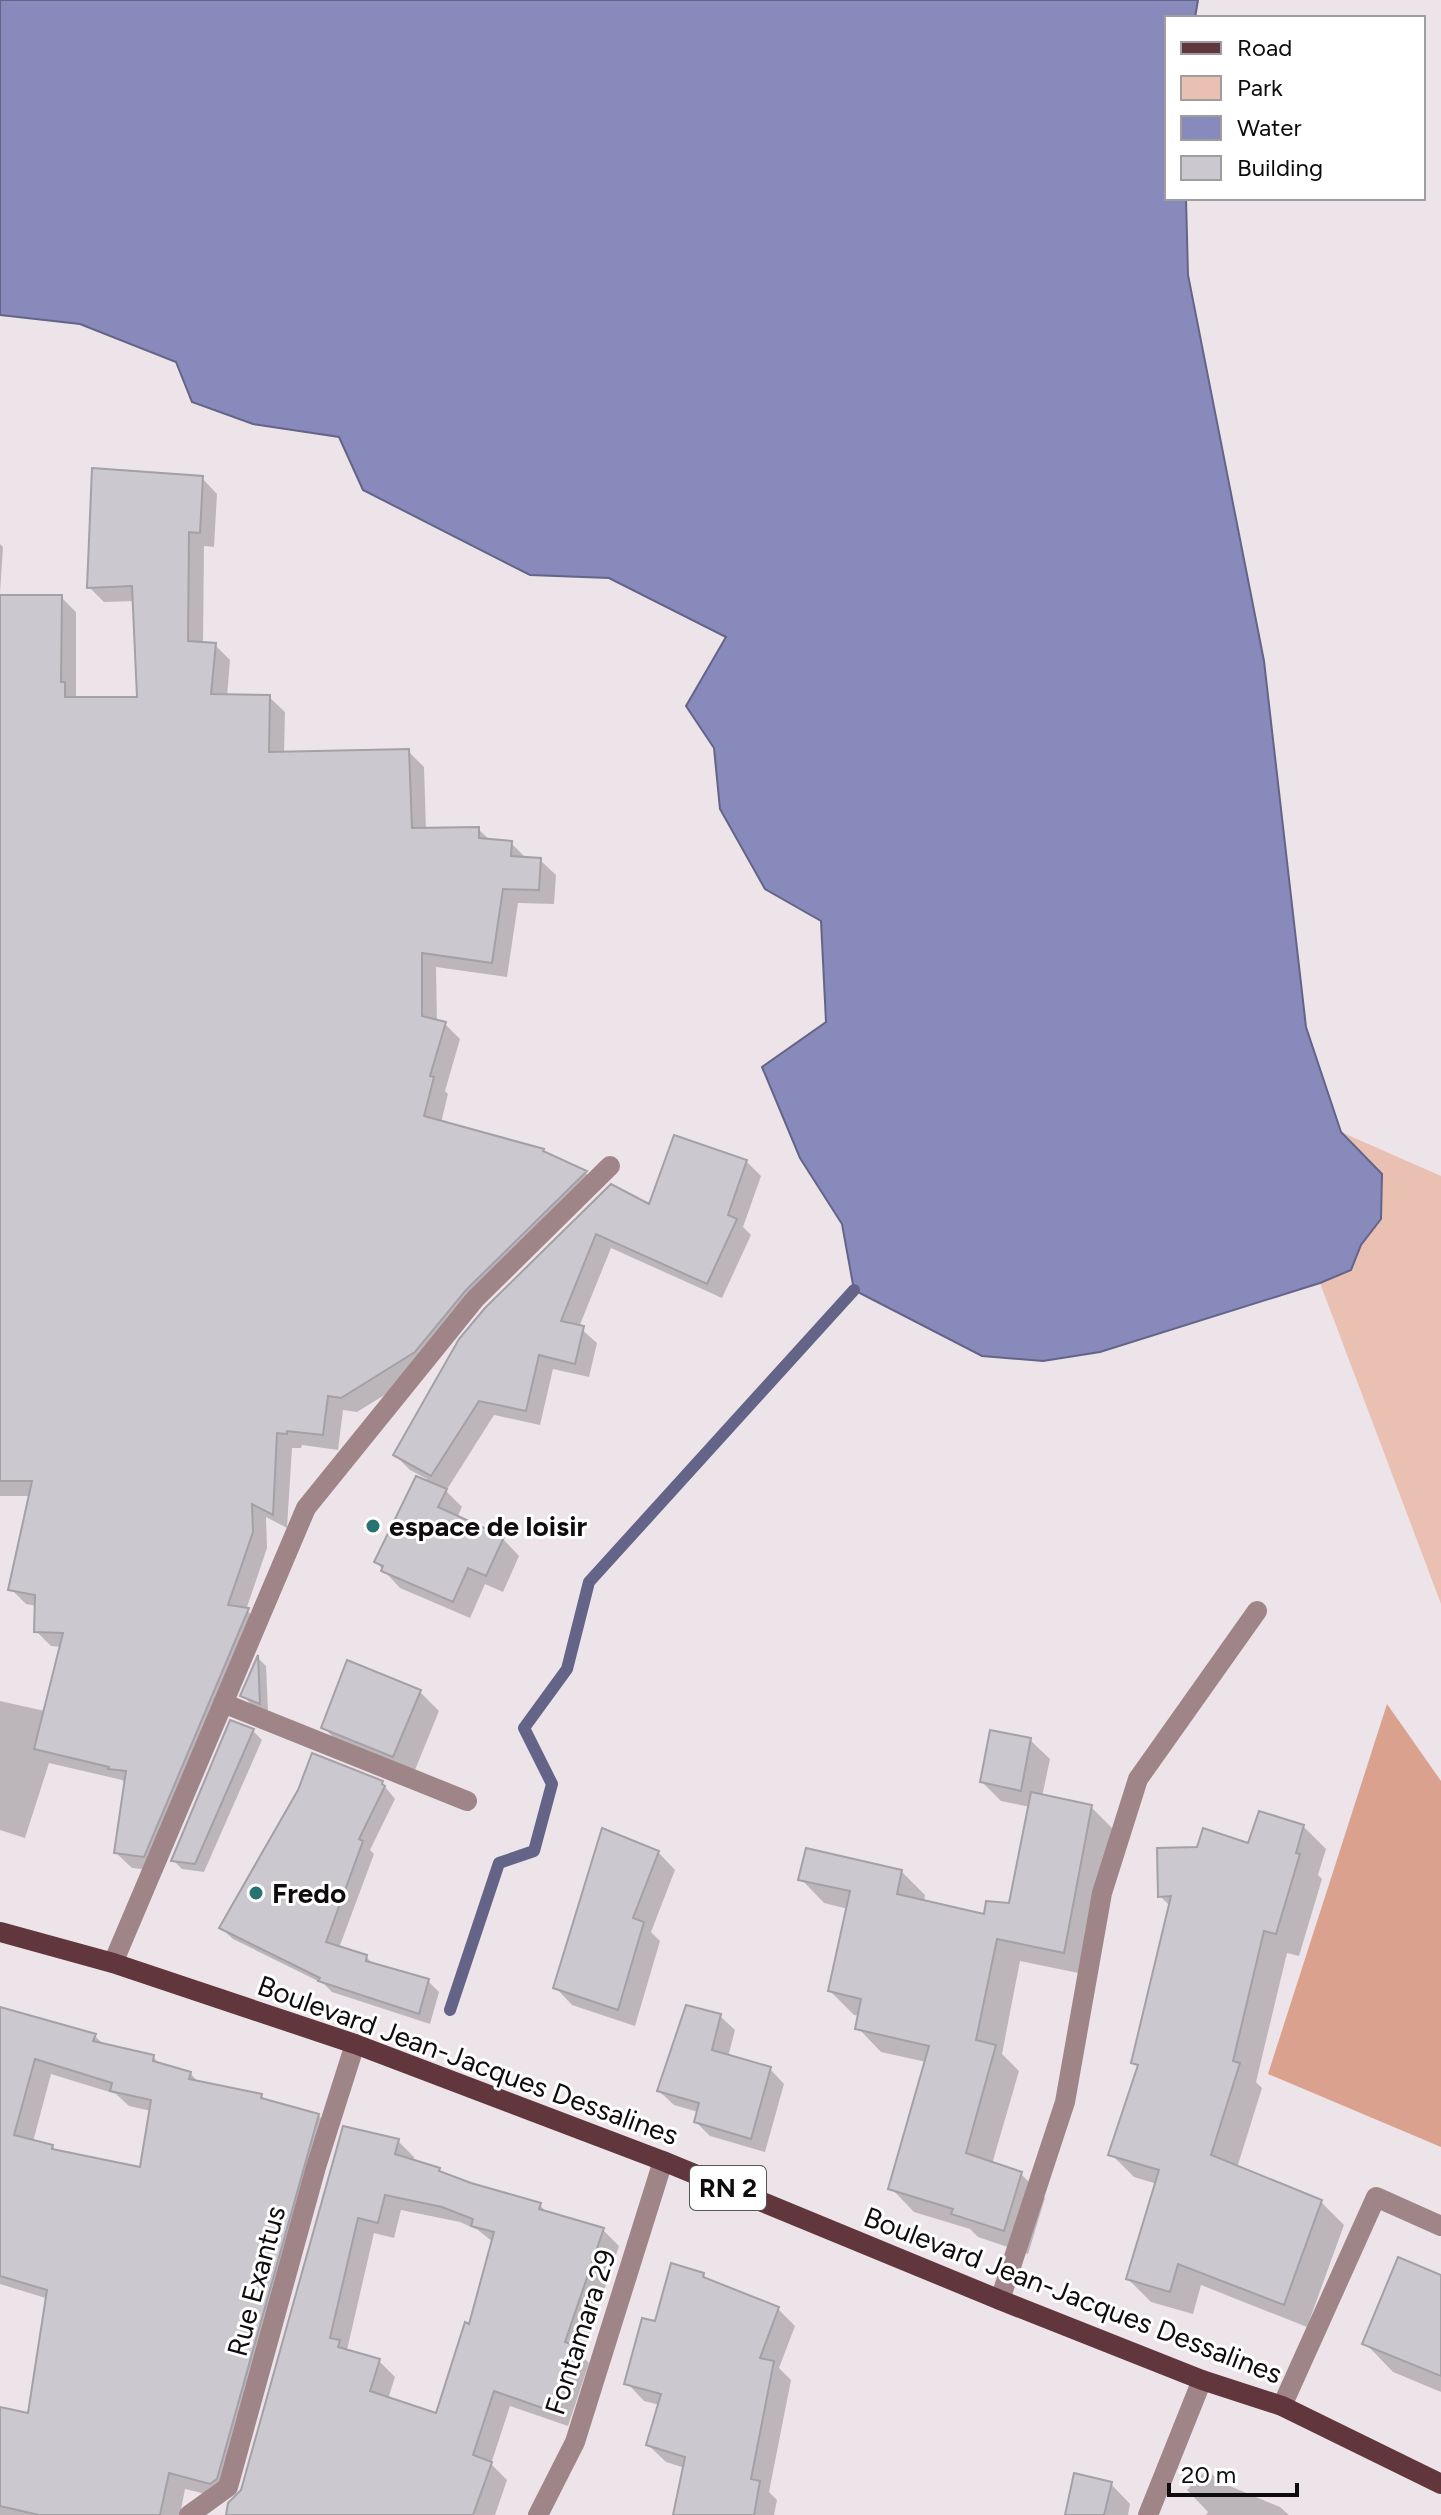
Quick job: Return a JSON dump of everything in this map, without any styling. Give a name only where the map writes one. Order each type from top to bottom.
[{"type":"main road","name":"Boulevard Jean-Jacques Dessalines","points":[[0,1932],[113,1963],[355,2044],[663,2161],[1202,2380],[1282,2406],[1441,2483]]},
{"type":"street","points":[[113,1963],[306,1508],[475,1299],[610,1166]]},
{"type":"street","points":[[1000,2300],[1065,2102],[1102,1893],[1138,1779],[1257,1611]]},
{"type":"street","points":[[223,1703],[467,1801]]},
{"type":"street","name":"Rue Exantus","points":[[189,2515],[228,2487],[316,2167],[355,2044]]},
{"type":"street","name":"Fontamara 29","points":[[538,2515],[575,2442],[663,2161]]},
{"type":"street","points":[[1282,2406],[1376,2197],[1441,2226]]},
{"type":"street","points":[[1148,2515],[1202,2380]]},
{"type":"green space","points":[[1341,1132],[1441,1176],[1441,1604],[1320,1283],[1351,1270],[1361,1245],[1381,1219],[1382,1174]]},
{"type":"shaded area","points":[[1387,1704],[1441,1781],[1441,2147],[1268,2074]]},
{"type":"water","points":[[0,0],[1198,0],[1195,16],[1165,16],[1165,200],[1186,200],[1188,275],[1264,661],[1306,1027],[1341,1132],[1382,1174],[1381,1219],[1361,1245],[1351,1270],[1320,1283],[1100,1352],[1043,1361],[982,1356],[854,1290],[842,1224],[800,1158],[762,1067],[826,1022],[821,921],[765,889],[720,809],[714,748],[686,706],[726,637],[609,578],[530,575],[363,490],[339,437],[253,424],[192,402],[176,362],[80,324],[0,315]]},
{"type":"building","points":[[92,468],[203,476],[200,533],[189,532],[188,641],[216,643],[211,694],[270,695],[269,752],[409,749],[412,828],[479,827],[479,838],[512,841],[511,856],[541,858],[539,890],[503,889],[492,963],[422,953],[422,1016],[446,1022],[430,1076],[434,1077],[424,1116],[544,1149],[587,1171],[466,1290],[415,1352],[341,1398],[328,1396],[323,1435],[287,1431],[287,1434],[277,1433],[273,1515],[252,1504],[253,1532],[228,1605],[249,1608],[144,1857],[114,1853],[126,1771],[34,1749],[63,1633],[34,1632],[35,1595],[8,1590],[32,1481],[0,1481],[0,595],[62,595],[61,682],[65,682],[65,697],[137,697],[132,586],[87,588]]},
{"type":"building","points":[[674,1135],[747,1160],[728,1215],[737,1219],[707,1284],[596,1234],[561,1321],[584,1326],[575,1364],[539,1355],[526,1411],[479,1401],[431,1476],[393,1455],[459,1339],[485,1308],[611,1184],[649,1204]]},
{"type":"building","points":[[416,1476],[447,1489],[438,1507],[504,1537],[486,1576],[468,1568],[453,1602],[381,1571],[383,1566],[374,1562]]},
{"type":"building","points":[[258,1655],[260,1704],[240,1696]]},
{"type":"building","points":[[347,1660],[421,1690],[393,1757],[321,1728]]},
{"type":"building","points":[[230,1720],[254,1729],[195,1864],[171,1861]]},
{"type":"building","points":[[990,1730],[1031,1738],[1021,1791],[980,1782]]},
{"type":"building","points":[[312,1753],[383,1781],[385,1786],[359,1839],[363,1841],[326,1942],[367,1955],[366,1961],[429,1979],[419,2014],[318,1981],[320,1978],[219,1928],[298,1790]]},
{"type":"building","points":[[1031,1792],[1092,1805],[1064,1953],[997,1939],[976,2040],[996,2045],[966,2153],[1022,2172],[1004,2231],[951,2214],[953,2209],[888,2189],[929,2046],[855,2029],[861,1999],[828,1991],[850,1891],[798,1880],[806,1848],[902,1870],[897,1894],[984,1914],[986,1901],[1009,1903]]},
{"type":"building","points":[[1259,1811],[1304,1825],[1296,1853],[1300,1854],[1276,1934],[1264,1931],[1233,2061],[1240,2063],[1211,2155],[1322,2200],[1284,2305],[1178,2264],[1170,2292],[1126,2279],[1159,2170],[1108,2155],[1138,2065],[1131,2063],[1171,1896],[1158,1897],[1157,1848],[1197,1847],[1203,1828],[1248,1843]]},
{"type":"building","points":[[602,1828],[659,1851],[633,1918],[644,1922],[618,2010],[553,1988]]},
{"type":"building","points":[[686,2005],[721,2014],[712,2050],[771,2067],[751,2139],[694,2122],[699,2103],[657,2091]]},
{"type":"building","points":[[0,2007],[96,2034],[93,2041],[154,2055],[153,2061],[191,2072],[189,2079],[262,2094],[261,2098],[319,2114],[217,2479],[210,2484],[169,2473],[160,2515],[39,2515],[0,2506],[0,2407],[28,2413],[47,2290],[0,2276]],"holes":[[[35,2059],[112,2083],[110,2091],[151,2100],[140,2167],[52,2149],[53,2145],[14,2135]]]},
{"type":"building","points":[[343,2126],[399,2139],[395,2154],[440,2168],[439,2171],[471,2183],[541,2203],[539,2209],[604,2228],[565,2342],[574,2345],[551,2411],[494,2391],[473,2455],[492,2462],[473,2515],[226,2515],[228,2503],[241,2490]],"holes":[[[385,2195],[442,2207],[473,2219],[471,2226],[494,2232],[469,2324],[465,2322],[436,2413],[370,2391],[380,2359],[338,2347],[340,2340],[330,2338],[358,2218],[378,2223]]]},
{"type":"building","points":[[1398,2257],[1441,2275],[1441,2376],[1362,2344]]},
{"type":"building","points":[[671,2263],[704,2273],[703,2277],[779,2307],[760,2358],[774,2361],[751,2479],[760,2481],[754,2515],[673,2515],[685,2457],[646,2445],[661,2394],[624,2384],[642,2318],[655,2321]]},
{"type":"building","points":[[1074,2473],[1112,2482],[1104,2515],[1065,2515]]},
{"type":"waterway","points":[[450,2010],[499,1863],[534,1851],[552,1784],[524,1728],[567,1669],[589,1582],[854,1290]]},
{"type":"place","name":"espace de loisir","points":[[373,1526]]},
{"type":"place","name":"Fredo","points":[[256,1893]]}]
